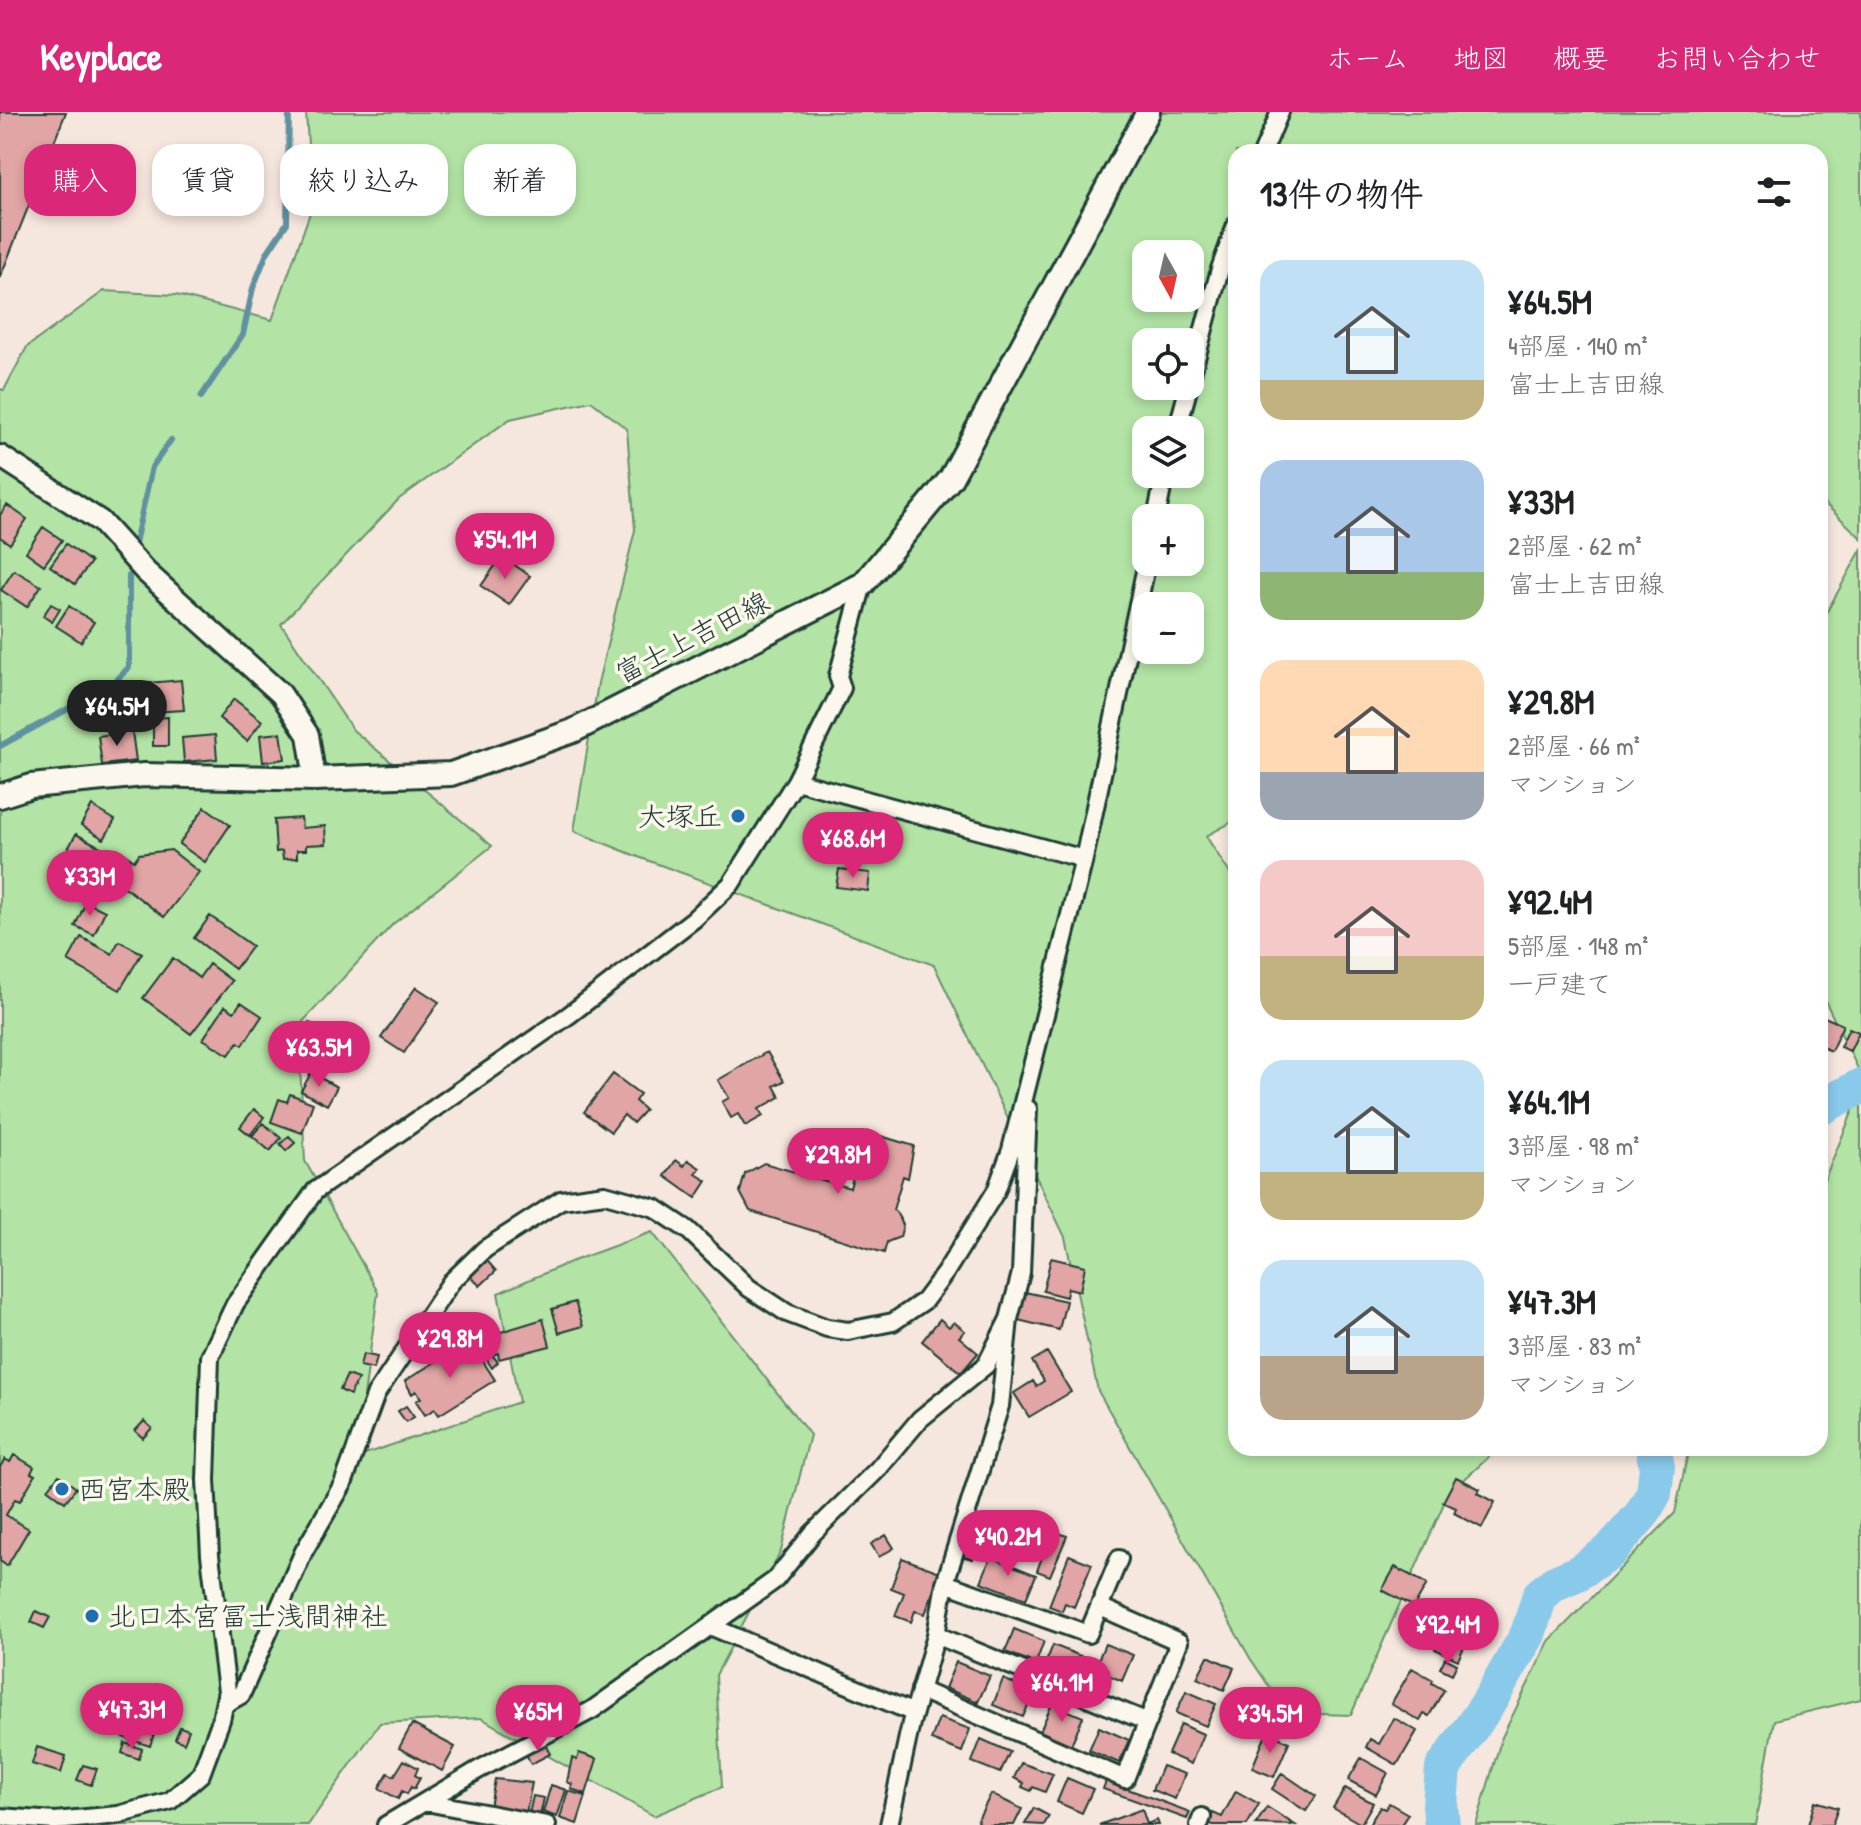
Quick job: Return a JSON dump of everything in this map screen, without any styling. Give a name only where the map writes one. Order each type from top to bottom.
[{"type":"main road","name":"富士上吉田線","points":[[0,796],[31,786],[144,775],[315,779],[451,774],[559,736],[863,584],[951,478],[1148,112]]},
{"type":"street","points":[[1266,144],[1280,112]]},
{"type":"street","points":[[1204,328],[1228,247]]},
{"type":"street","points":[[0,456],[100,521],[145,571],[281,694],[308,735],[315,779]]},
{"type":"street","points":[[225,1704],[241,1695],[304,1551],[343,1484],[376,1394],[451,1282],[485,1249],[561,1200],[605,1194],[655,1208],[688,1230],[749,1288],[787,1313],[827,1328],[848,1331],[893,1322],[924,1301],[996,1191],[1011,1150],[1084,859],[1144,576]]},
{"type":"street","points":[[0,1817],[55,1821],[118,1815],[170,1801],[201,1774],[227,1691],[210,1555],[206,1480],[210,1357],[235,1304],[315,1191],[569,1015],[694,919],[731,884],[796,781],[842,688],[838,676],[863,584]]},
{"type":"street","points":[[796,781],[1084,859]]},
{"type":"street","points":[[889,1825],[914,1713],[936,1635],[945,1583],[1000,1406],[1009,1319],[1021,1273],[1030,1072]]},
{"type":"street","points":[[386,1825],[478,1770],[592,1710],[775,1580],[813,1533],[878,1469],[920,1419],[986,1365],[1009,1319]]},
{"type":"street","points":[[945,1583],[1088,1634],[1119,1559]]},
{"type":"street","points":[[920,1690],[1125,1779],[1179,1642],[1100,1607]]},
{"type":"street","points":[[710,1626],[914,1713]]},
{"type":"street","points":[[936,1635],[1148,1722]]},
{"type":"street","points":[[426,1802],[547,1825]]},
{"type":"green space","points":[[306,112],[1861,112],[1861,538],[1828,507],[1828,144],[1228,144],[1228,824],[1206,836],[1228,870],[1228,1456],[1490,1456],[1448,1494],[1351,1715],[1287,1713],[1250,1658],[1098,1391],[1065,1237],[934,965],[574,831],[598,683],[635,530],[627,429],[591,401],[510,419],[399,499],[281,624],[353,730],[492,846],[393,924],[298,1027],[305,1161],[378,1292],[356,1457],[519,1402],[498,1293],[652,1232],[810,1435],[781,1551],[716,1675],[722,1787],[654,1816],[481,1718],[380,1723],[308,1825],[0,1825],[0,389],[4,390],[27,347],[104,291],[176,295],[272,320],[309,216],[448,216],[448,144],[308,144]]},
{"type":"green space","points":[[1861,550],[1861,1075],[1828,1007],[1828,610]]},
{"type":"green space","points":[[1861,1091],[1861,1699],[1774,1720],[1755,1825],[1476,1825],[1502,1737],[1549,1641],[1675,1513],[1687,1456],[1828,1456],[1828,1171]]},
{"type":"building","points":[[0,112],[66,112],[53,144],[24,144],[25,216],[0,278]]},
{"type":"building","points":[[7,505],[27,519],[10,544],[0,537],[0,515]]},
{"type":"building","points":[[43,527],[62,540],[44,565],[26,552]]},
{"type":"building","points":[[66,544],[91,562],[75,584],[50,566]]},
{"type":"building","points":[[502,556],[530,576],[509,605],[481,586]]},
{"type":"building","points":[[14,570],[41,586],[27,607],[1,590]]},
{"type":"building","points":[[51,604],[60,609],[52,622],[43,616]]},
{"type":"building","points":[[69,606],[94,622],[81,642],[56,626]]},
{"type":"building","points":[[181,680],[184,710],[151,712],[149,683]]},
{"type":"building","points":[[234,699],[262,721],[247,741],[219,718]]},
{"type":"building","points":[[168,717],[168,746],[153,746],[153,718]]},
{"type":"building","points":[[132,731],[136,761],[102,765],[98,736]]},
{"type":"building","points":[[281,733],[285,759],[263,762],[260,735]]},
{"type":"building","points":[[215,735],[217,759],[184,762],[182,738]]},
{"type":"building","points":[[92,806],[115,820],[104,839],[81,825]]},
{"type":"building","points":[[205,807],[230,825],[205,862],[179,844]]},
{"type":"building","points":[[301,818],[302,828],[325,826],[326,844],[306,845],[306,850],[297,850],[297,858],[283,859],[282,851],[276,852],[274,820]]},
{"type":"building","points":[[76,834],[108,851],[96,873],[64,856]]},
{"type":"building","points":[[118,849],[134,861],[139,854],[171,850],[199,872],[164,917],[102,870]]},
{"type":"building","points":[[839,869],[870,873],[868,891],[836,887]]},
{"type":"building","points":[[86,902],[105,911],[94,935],[75,926]]},
{"type":"building","points":[[210,916],[252,946],[235,969],[194,938]]},
{"type":"building","points":[[81,937],[112,954],[119,941],[142,953],[120,990],[68,961]]},
{"type":"building","points":[[173,958],[199,978],[209,964],[232,981],[191,1034],[143,998]]},
{"type":"building","points":[[416,987],[439,1002],[404,1053],[381,1038]]},
{"type":"building","points":[[241,1002],[262,1016],[243,1045],[238,1042],[229,1055],[203,1039],[225,1006],[234,1012]]},
{"type":"building","points":[[1828,1018],[1843,1025],[1831,1051],[1828,1050]]},
{"type":"building","points":[[309,1023],[342,1037],[331,1063],[299,1049]]},
{"type":"building","points":[[1849,1028],[1859,1032],[1850,1051],[1840,1047]]},
{"type":"building","points":[[767,1052],[784,1081],[774,1086],[780,1097],[759,1109],[763,1116],[745,1126],[738,1114],[731,1118],[722,1102],[729,1098],[718,1080]]},
{"type":"building","points":[[311,1073],[337,1087],[327,1105],[301,1091]]},
{"type":"building","points":[[613,1074],[640,1094],[635,1101],[645,1110],[633,1123],[624,1115],[611,1132],[584,1112]]},
{"type":"building","points":[[290,1094],[313,1103],[302,1133],[271,1122],[279,1099],[287,1102]]},
{"type":"building","points":[[254,1109],[264,1117],[250,1135],[240,1127]]},
{"type":"building","points":[[263,1123],[281,1138],[270,1151],[252,1136]]},
{"type":"building","points":[[867,1132],[914,1146],[908,1178],[903,1176],[893,1210],[903,1225],[900,1237],[887,1242],[884,1253],[750,1211],[740,1192],[745,1174],[764,1163],[850,1188],[853,1177],[843,1175],[848,1160],[857,1163]]},
{"type":"building","points":[[289,1136],[295,1143],[286,1151],[280,1144]]},
{"type":"building","points":[[676,1160],[684,1166],[688,1160],[700,1168],[696,1174],[707,1181],[696,1198],[665,1176]]},
{"type":"building","points":[[483,1256],[496,1271],[480,1286],[466,1271]]},
{"type":"building","points":[[1051,1258],[1085,1266],[1080,1291],[1068,1288],[1066,1297],[1043,1291]]},
{"type":"building","points":[[1025,1292],[1066,1301],[1059,1330],[1018,1320]]},
{"type":"building","points":[[575,1302],[583,1326],[559,1333],[552,1309]]},
{"type":"building","points":[[543,1319],[550,1346],[499,1359],[498,1353],[492,1355],[498,1362],[492,1368],[478,1346],[481,1345],[478,1339]]},
{"type":"building","points":[[940,1319],[949,1327],[954,1322],[965,1331],[959,1337],[978,1353],[961,1373],[922,1341]]},
{"type":"building","points":[[469,1340],[495,1380],[439,1415],[435,1409],[425,1415],[416,1401],[421,1398],[416,1391],[412,1394],[405,1381]]},
{"type":"building","points":[[1047,1352],[1071,1392],[1029,1417],[1014,1393],[1033,1381],[1036,1386],[1044,1381],[1032,1361]]},
{"type":"building","points":[[363,1354],[377,1357],[374,1369],[360,1366]]},
{"type":"building","points":[[347,1375],[358,1379],[350,1395],[340,1390]]},
{"type":"building","points":[[406,1406],[414,1417],[406,1422],[398,1411]]},
{"type":"building","points":[[144,1421],[152,1428],[143,1438],[135,1431]]},
{"type":"building","points":[[14,1455],[34,1467],[31,1473],[35,1475],[20,1501],[15,1499],[6,1515],[29,1529],[7,1566],[0,1561],[0,1467],[5,1459],[10,1462]]},
{"type":"building","name":"西宮本殿","points":[[59,1475],[76,1488],[65,1502],[48,1489]]},
{"type":"building","points":[[1456,1477],[1480,1489],[1478,1493],[1495,1502],[1482,1528],[1454,1513],[1456,1508],[1443,1502]]},
{"type":"building","points":[[1041,1526],[1067,1536],[1050,1576],[1037,1571],[1042,1557],[1031,1552]]},
{"type":"building","points":[[967,1531],[979,1534],[973,1559],[960,1556]]},
{"type":"building","points":[[886,1535],[894,1548],[879,1557],[871,1544]]},
{"type":"building","points":[[1069,1555],[1092,1564],[1074,1607],[1065,1603],[1062,1611],[1049,1606]]},
{"type":"building","points":[[991,1557],[1036,1575],[1026,1599],[981,1582]]},
{"type":"building","points":[[902,1558],[940,1572],[925,1614],[915,1611],[911,1622],[895,1616],[904,1593],[891,1588]]},
{"type":"building","points":[[1395,1567],[1427,1584],[1414,1607],[1382,1590]]},
{"type":"building","points":[[36,1611],[50,1617],[44,1628],[31,1622]]},
{"type":"building","points":[[1450,1617],[1473,1628],[1458,1660],[1435,1649]]},
{"type":"building","points":[[1014,1629],[1044,1641],[1036,1663],[1005,1652]]},
{"type":"building","points":[[1105,1644],[1133,1655],[1122,1681],[1094,1669]]},
{"type":"building","points":[[1053,1645],[1083,1657],[1074,1679],[1044,1667]]},
{"type":"building","points":[[1208,1656],[1234,1668],[1224,1690],[1197,1678]]},
{"type":"building","points":[[1445,1658],[1457,1664],[1452,1674],[1440,1668]]},
{"type":"building","points":[[956,1662],[990,1676],[978,1702],[945,1688]]},
{"type":"building","points":[[1412,1668],[1444,1690],[1429,1716],[1424,1714],[1420,1721],[1391,1704]]},
{"type":"building","points":[[1003,1679],[1034,1692],[1023,1717],[993,1705]]},
{"type":"building","points":[[1186,1691],[1216,1704],[1206,1726],[1176,1713]]},
{"type":"building","points":[[134,1704],[161,1713],[150,1746],[123,1737]]},
{"type":"building","points":[[1052,1704],[1083,1717],[1071,1745],[1040,1731]]},
{"type":"building","points":[[92,1715],[102,1718],[99,1728],[89,1724]]},
{"type":"building","points":[[939,1718],[970,1729],[962,1752],[931,1740]]},
{"type":"building","points":[[1394,1718],[1417,1731],[1397,1765],[1366,1747],[1370,1739],[1379,1744]]},
{"type":"building","points":[[412,1724],[455,1747],[442,1771],[399,1748]]},
{"type":"building","points":[[1181,1724],[1203,1734],[1191,1764],[1168,1754]]},
{"type":"building","points":[[180,1727],[189,1730],[184,1743],[175,1739]]},
{"type":"building","points":[[1099,1727],[1129,1740],[1119,1763],[1089,1750]]},
{"type":"building","points":[[1267,1732],[1289,1742],[1274,1777],[1252,1768]]},
{"type":"building","points":[[981,1739],[1010,1752],[1000,1773],[972,1762]]},
{"type":"building","points":[[544,1742],[550,1754],[531,1764],[525,1752]]},
{"type":"building","points":[[125,1743],[142,1749],[139,1759],[122,1753]]},
{"type":"building","points":[[37,1747],[66,1756],[61,1773],[32,1764]]},
{"type":"building","points":[[579,1753],[597,1759],[586,1794],[571,1789],[572,1784],[567,1782],[572,1758],[577,1760]]},
{"type":"building","points":[[1361,1758],[1388,1773],[1376,1795],[1348,1780]]},
{"type":"building","points":[[404,1760],[418,1768],[415,1775],[420,1778],[414,1789],[411,1787],[407,1794],[402,1791],[398,1799],[379,1788],[388,1773],[394,1776]]},
{"type":"building","points":[[1021,1763],[1053,1774],[1045,1792],[1022,1787],[1024,1783],[1014,1778]]},
{"type":"building","points":[[83,1765],[97,1769],[91,1785],[77,1780]]},
{"type":"building","points":[[1162,1766],[1185,1774],[1175,1799],[1152,1790]]},
{"type":"building","points":[[1282,1773],[1316,1796],[1306,1811],[1272,1789]]},
{"type":"building","points":[[1067,1778],[1093,1789],[1082,1813],[1057,1802]]},
{"type":"building","points":[[495,1779],[532,1783],[526,1813],[490,1807]]},
{"type":"building","points":[[1106,1781],[1190,1812],[1187,1819],[1103,1789]]},
{"type":"building","points":[[551,1785],[566,1790],[557,1817],[543,1812]]},
{"type":"building","points":[[1345,1788],[1373,1803],[1361,1824],[1333,1808]]},
{"type":"building","points":[[568,1791],[586,1796],[577,1824],[560,1818]]},
{"type":"building","points":[[1236,1791],[1259,1804],[1247,1825],[1213,1825],[1208,1822],[1213,1813],[1222,1817]]},
{"type":"building","points":[[991,1794],[1022,1809],[1014,1825],[983,1825],[977,1821]]},
{"type":"building","points":[[533,1796],[544,1798],[540,1816],[529,1814]]},
{"type":"building","points":[[1815,1801],[1838,1808],[1832,1825],[1808,1825]]},
{"type":"building","points":[[1389,1803],[1408,1814],[1401,1825],[1369,1825],[1380,1807],[1385,1809]]},
{"type":"building","points":[[1267,1807],[1295,1825],[1256,1824]]},
{"type":"building","points":[[1034,1808],[1049,1816],[1044,1825],[1025,1824]]},
{"type":"building","points":[[1142,1809],[1147,1824],[1157,1820],[1159,1825],[1099,1825]]},
{"type":"waterway","points":[[201,397],[243,334],[253,288],[267,253],[287,223],[289,112]]},
{"type":"waterway","points":[[135,543],[152,467],[171,440]]},
{"type":"waterway","points":[[0,746],[112,685],[129,667],[129,576]]},
{"type":"waterway","points":[[1828,1104],[1861,1086]]},
{"type":"waterway","points":[[1442,1825],[1443,1768],[1487,1705],[1528,1634],[1540,1595],[1610,1551],[1642,1514],[1654,1493],[1657,1467],[1655,1456]]},
{"type":"place","name":"大塚丘","points":[[738,816]]},
{"type":"place","name":"西宮本殿","points":[[62,1489]]},
{"type":"place","name":"北口本宮冨士浅間神社","points":[[92,1616]]}]
